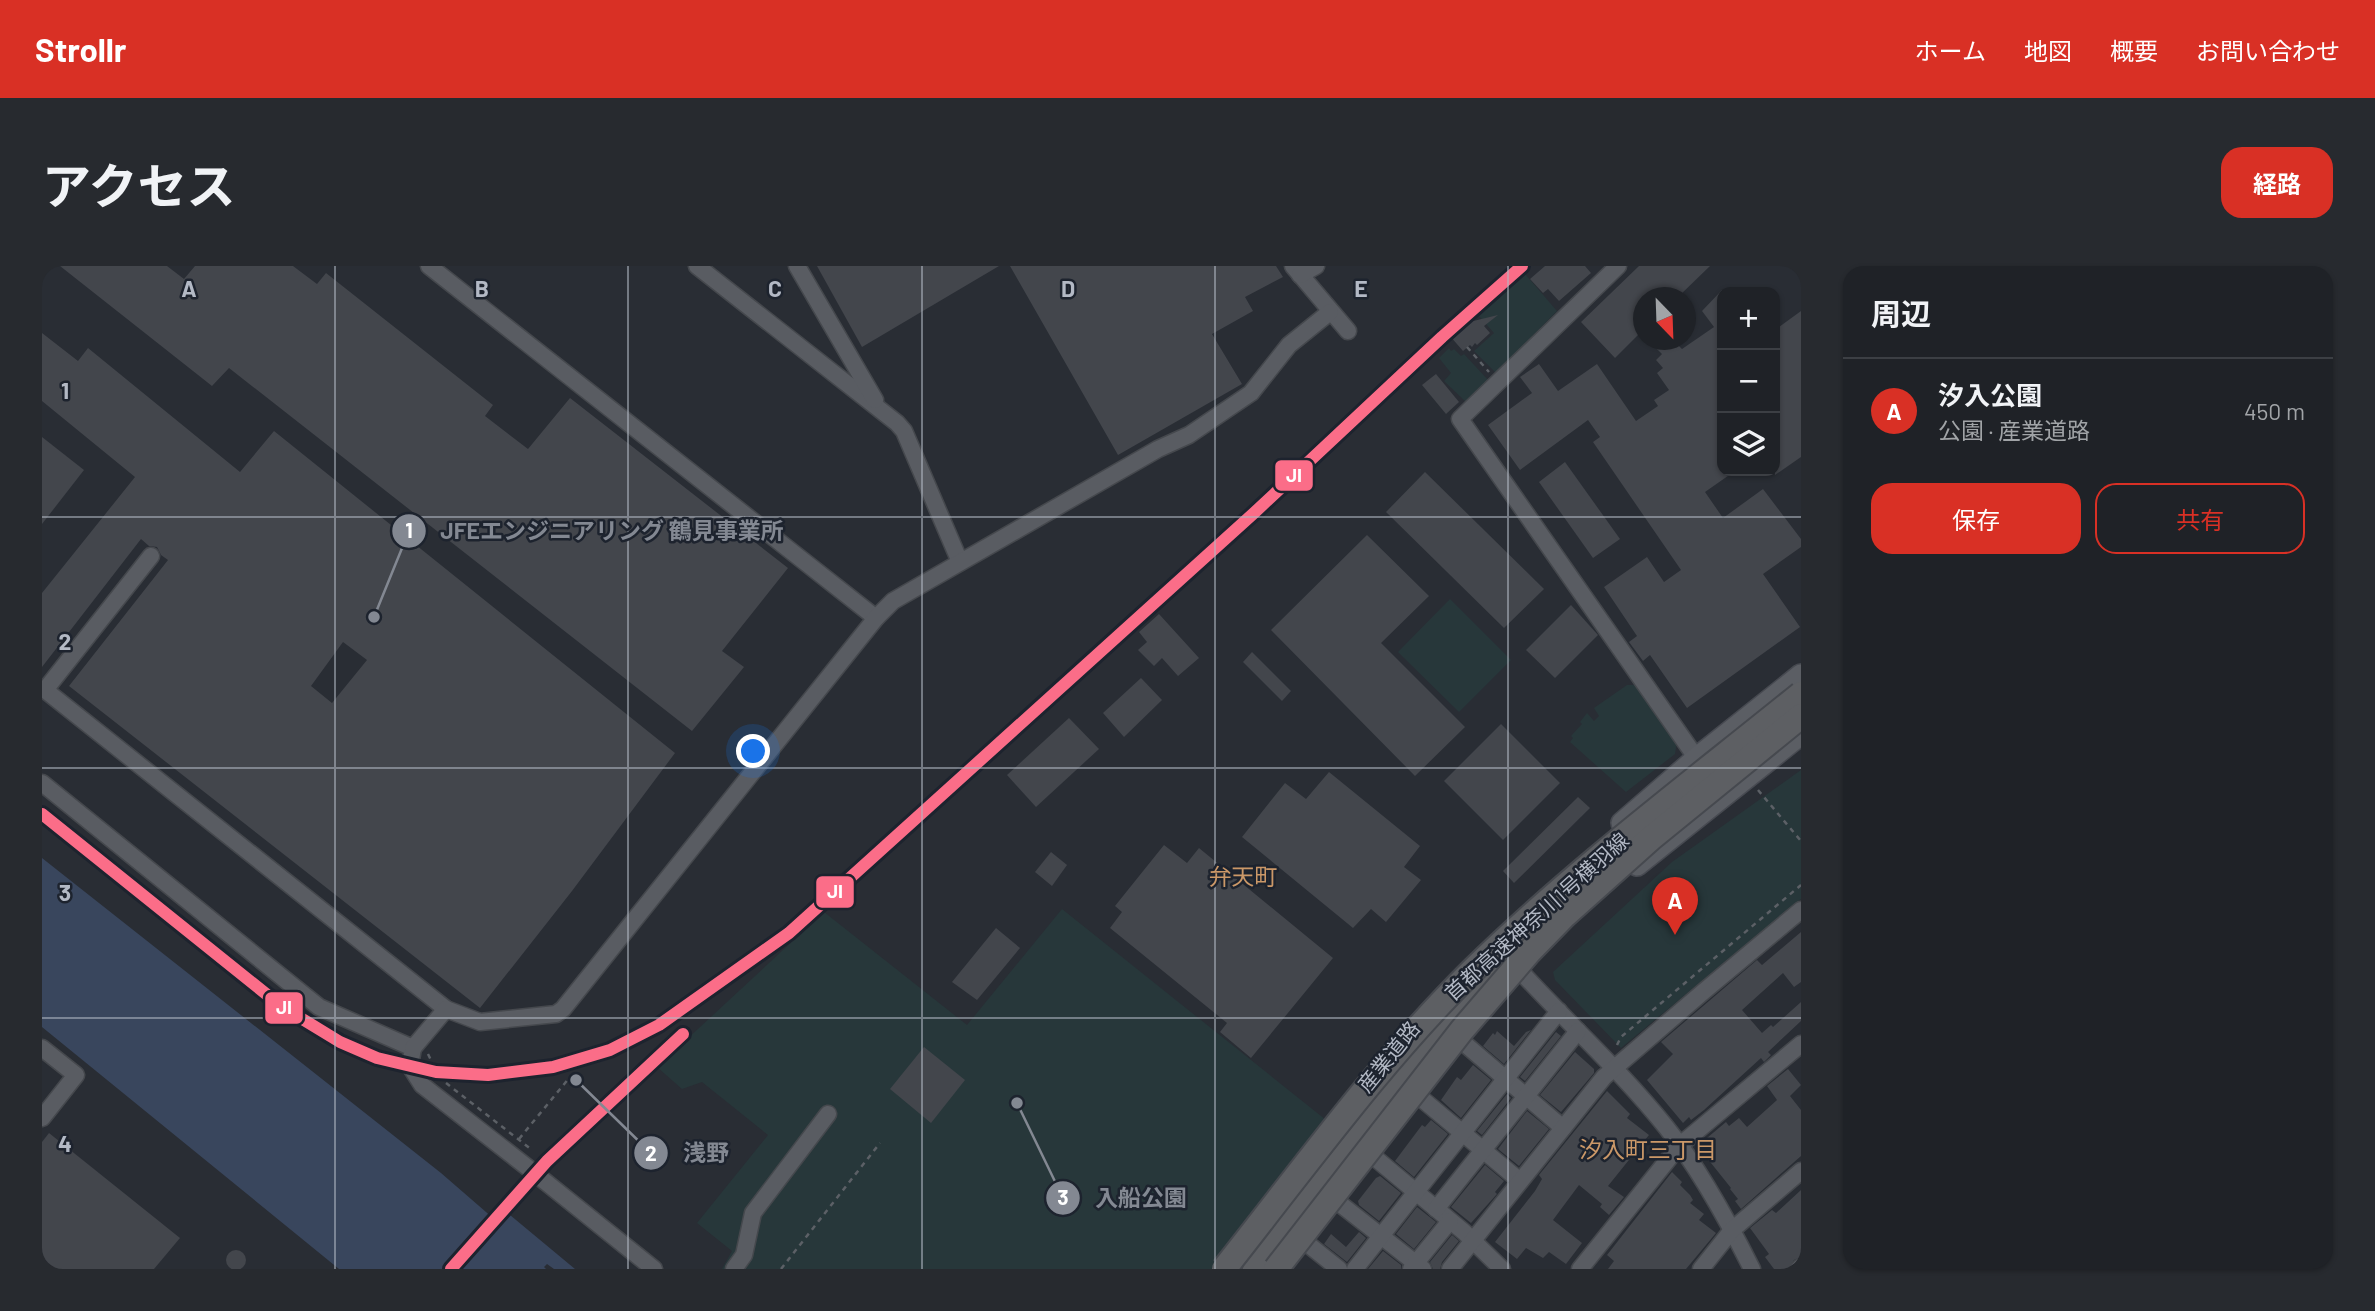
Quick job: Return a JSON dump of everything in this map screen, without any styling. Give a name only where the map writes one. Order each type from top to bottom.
[{"type":"highway","name":"首都高速神奈川1号横羽線","points":[[1223,1269],[1400,1049],[1472,971],[1593,864],[1801,694]]},
{"type":"highway","name":"首都高速神奈川1号横羽線","points":[[1256,1266],[1528,952],[1641,847],[1801,716]]},
{"type":"highway","points":[[1256,1266],[1480,990],[1525,948],[1590,902]]},
{"type":"highway","points":[[1256,1266],[1368,1108],[1391,1070],[1405,1038]]},
{"type":"main road","name":"産業道路","points":[[1223,1269],[1405,1038],[1493,936],[1697,758],[1801,675]]},
{"type":"main road","points":[[1290,1269],[1374,1157],[1522,973],[1590,902],[1801,734]]},
{"type":"street","points":[[429,266],[876,618]]},
{"type":"street","points":[[697,266],[880,408],[904,431],[960,562]]},
{"type":"street","points":[[797,266],[880,408]]},
{"type":"street","points":[[1316,266],[1297,270],[1348,331]]},
{"type":"street","points":[[1619,266],[1460,419],[1723,797]]},
{"type":"street","points":[[151,556],[45,690],[446,1009],[480,1022],[556,1014],[564,1009],[876,618],[893,601],[1158,449],[1189,435],[1251,393],[1289,345],[1330,312]]},
{"type":"street","points":[[42,783],[319,1007],[413,1048]]},
{"type":"street","points":[[1450,1269],[1604,1077],[1801,910]]},
{"type":"street","points":[[1522,973],[1615,1069],[1679,1146],[1732,1230],[1752,1269]]},
{"type":"street","points":[[446,1009],[413,1048],[410,1066],[422,1085],[654,1269]]},
{"type":"street","points":[[1355,1269],[1559,1011]]},
{"type":"street","points":[[1436,1209],[1578,1031]]},
{"type":"street","points":[[1465,1044],[1563,1128]]},
{"type":"street","points":[[1580,1269],[1679,1146],[1801,1044]]},
{"type":"street","points":[[42,1048],[76,1075],[42,1118]]},
{"type":"street","points":[[1422,1099],[1520,1181]]},
{"type":"street","points":[[734,1269],[744,1255],[752,1213],[828,1114]]},
{"type":"street","points":[[1374,1157],[1474,1241],[1502,1269]]},
{"type":"street","points":[[1701,1269],[1732,1230],[1801,1171]]},
{"type":"street","points":[[1339,1203],[1416,1267],[1450,1221]]},
{"type":"street","points":[[1308,1245],[1339,1269]]},
{"type":"path","points":[[1467,347],[1499,382]]},
{"type":"path","points":[[1755,788],[1801,841]]},
{"type":"path","points":[[1615,1049],[1621,1037],[1801,885]]},
{"type":"path","points":[[519,1139],[570,1077]]},
{"type":"path","points":[[781,1269],[880,1143]]},
{"type":"shaded area","points":[[1525,274],[1557,311],[1496,373],[1474,351],[1494,333],[1479,316]]},
{"type":"shaded area","points":[[1449,348],[1461,356],[1464,354],[1489,381],[1467,403],[1444,381],[1451,373],[1439,358]]},
{"type":"shaded area","points":[[1450,599],[1511,660],[1459,712],[1398,652]]},
{"type":"shaded area","points":[[1627,685],[1635,685],[1677,741],[1675,754],[1626,792],[1570,742],[1573,738],[1571,736],[1582,724],[1580,722],[1587,713],[1594,721],[1599,716],[1594,708]]},
{"type":"shaded area","points":[[1801,770],[1801,899],[1621,1048],[1555,980],[1553,972],[1672,862]]},
{"type":"shaded area","points":[[1062,909],[1336,1128],[1235,1269],[722,1269],[732,1251],[697,1223],[768,1135],[702,1082],[682,1089],[657,1067],[824,912],[967,1025]]},
{"type":"water","points":[[42,858],[441,1173],[501,1225],[510,1215],[575,1269],[554,1269],[547,1264],[544,1267],[546,1269],[339,1269],[42,1027]]},
{"type":"building","points":[[60,266],[167,266],[184,279],[195,266],[293,266],[317,284],[326,273],[493,405],[485,416],[528,449],[570,398],[788,568],[722,651],[744,667],[692,731],[229,368],[212,386]]},
{"type":"building","points":[[817,266],[999,266],[862,347]]},
{"type":"building","points":[[1010,266],[1276,266],[1283,277],[1245,297],[1253,311],[1212,334],[1242,384],[1118,455]]},
{"type":"building","points":[[1545,266],[1585,266],[1591,273],[1559,301],[1548,289],[1543,293],[1530,279]]},
{"type":"building","points":[[1639,266],[1710,266],[1688,287],[1633,287],[1633,340],[1615,358],[1581,322]]},
{"type":"building","points":[[1717,295],[1717,476],[1728,476],[1705,492],[1723,518],[1763,489],[1801,539],[1801,547],[1763,574],[1800,627],[1687,708],[1650,655],[1643,661],[1629,642],[1637,636],[1604,587],[1647,557],[1664,582],[1681,570],[1593,442],[1600,437],[1588,420],[1520,470],[1488,425],[1532,393],[1520,377],[1539,364],[1558,391],[1597,364],[1636,421],[1658,406],[1654,400],[1669,390],[1657,373],[1663,368],[1656,360],[1662,354],[1658,350],[1696,350],[1696,339],[1714,327],[1702,311]]},
{"type":"building","points":[[1801,311],[1801,457],[1780,472],[1780,350],[1780,326]]},
{"type":"building","points":[[1498,315],[1484,326],[1490,333],[1477,345],[1470,345],[1463,351],[1450,336],[1465,323]]},
{"type":"building","points":[[42,333],[78,361],[88,348],[240,472],[274,431],[675,753],[480,1008],[69,686],[168,560],[161,555],[157,547],[149,546],[141,539],[42,667],[42,593],[135,477],[42,401]],"holes":[[[343,642],[367,660],[332,703],[311,686]]]},
{"type":"building","points":[[1436,374],[1459,402],[1446,414],[1422,385]]},
{"type":"building","points":[[42,437],[84,470],[42,524]]},
{"type":"building","points":[[1565,462],[1620,539],[1593,558],[1539,482]]},
{"type":"building","points":[[1425,472],[1544,589],[1504,628],[1386,512]]},
{"type":"building","points":[[1367,535],[1429,596],[1381,643],[1465,727],[1415,776],[1271,630]]},
{"type":"building","points":[[1571,605],[1598,635],[1555,678],[1526,650]]},
{"type":"building","points":[[1159,614],[1199,658],[1178,676],[1162,658],[1154,666],[1138,650],[1147,642],[1139,632]]},
{"type":"building","points":[[1252,652],[1291,691],[1282,701],[1243,662]]},
{"type":"building","points":[[1141,678],[1162,700],[1124,737],[1103,713]]},
{"type":"building","points":[[1069,718],[1099,749],[1036,807],[1007,775]]},
{"type":"building","points":[[1501,724],[1560,783],[1503,840],[1444,781]]},
{"type":"building","points":[[1329,772],[1420,846],[1404,867],[1421,880],[1386,922],[1371,909],[1353,928],[1242,837],[1285,783],[1306,799]]},
{"type":"building","points":[[1578,797],[1590,808],[1514,883],[1503,871]]},
{"type":"building","points":[[1164,845],[1187,863],[1199,848],[1333,958],[1251,1058],[1220,1032],[1227,1023],[1110,928],[1122,912],[1115,906]]},
{"type":"building","points":[[1051,852],[1067,865],[1052,886],[1035,872]]},
{"type":"building","points":[[996,928],[1020,948],[977,1000],[952,982]]},
{"type":"building","points":[[1801,932],[1801,982],[1794,987],[1783,973],[1742,1010],[1762,1033],[1771,1025],[1773,1027],[1801,1002],[1801,1021],[1768,1052],[1771,1055],[1764,1062],[1761,1058],[1704,1110],[1683,1123],[1647,1080],[1673,1054],[1661,1042],[1757,960],[1762,965]]},
{"type":"building","points":[[1531,1030],[1504,1064],[1483,1046],[1497,1031],[1514,1046]]},
{"type":"building","points":[[1556,1032],[1561,1036],[1525,1081],[1520,1077]]},
{"type":"building","points":[[924,1047],[965,1080],[931,1123],[890,1089]]},
{"type":"building","points":[[1575,1052],[1594,1069],[1594,1073],[1561,1112],[1540,1095]]},
{"type":"building","points":[[1473,1065],[1491,1080],[1461,1118],[1441,1100],[1457,1077],[1461,1080]]},
{"type":"building","points":[[1788,1069],[1801,1085],[1790,1096],[1801,1110],[1801,1156],[1741,1209],[1731,1188],[1703,1153],[1701,1143],[1726,1122],[1729,1126],[1739,1118],[1747,1127],[1777,1100],[1767,1086]]},
{"type":"building","points":[[1607,1091],[1630,1114],[1627,1118],[1649,1135],[1608,1186],[1624,1197],[1609,1215],[1600,1207],[1602,1204],[1579,1185],[1553,1220],[1582,1243],[1566,1264],[1549,1252],[1543,1258],[1526,1248],[1517,1259],[1495,1242],[1535,1191],[1542,1179],[1539,1175]]},
{"type":"building","points":[[1507,1094],[1511,1098],[1482,1135],[1477,1131]]},
{"type":"building","points":[[1527,1111],[1549,1129],[1519,1166],[1498,1149]]},
{"type":"building","points":[[1431,1120],[1448,1134],[1414,1177],[1395,1161],[1422,1125],[1425,1127]]},
{"type":"building","points":[[49,1133],[180,1238],[154,1269],[42,1269],[42,1142]]},
{"type":"building","points":[[1485,1165],[1504,1181],[1495,1192],[1497,1194],[1471,1223],[1451,1207]]},
{"type":"building","points":[[1672,1172],[1693,1200],[1690,1203],[1704,1214],[1699,1220],[1716,1233],[1686,1269],[1608,1269],[1614,1261],[1607,1255]]},
{"type":"building","points":[[1380,1176],[1401,1193],[1379,1221],[1359,1205],[1358,1201]]},
{"type":"building","points":[[1801,1190],[1801,1257],[1794,1260],[1789,1269],[1774,1269],[1765,1257],[1769,1254],[1750,1228],[1772,1210],[1776,1213]]},
{"type":"building","points":[[1417,1207],[1436,1222],[1414,1249],[1396,1234]]},
{"type":"building","points":[[1359,1232],[1366,1238],[1347,1262],[1324,1244],[1331,1234],[1346,1247]]},
{"type":"building","points":[[1452,1235],[1459,1241],[1442,1262],[1440,1269],[1433,1269],[1430,1262]]},
{"type":"building","points":[[236,1250],[243,1253],[246,1260],[243,1267],[236,1270],[229,1267],[226,1260],[229,1253]]},
{"type":"building","points":[[1383,1251],[1401,1265],[1401,1269],[1368,1269]]},
{"type":"transit line","name":"JI","points":[[42,814],[281,1006],[340,1042],[377,1058],[436,1072],[488,1075],[553,1067],[610,1050],[659,1025],[789,933],[1254,513],[1522,266]]},
{"type":"transit line","name":"JI","points":[[451,1269],[547,1161],[683,1034]]},
{"type":"place","name":"JFEエンジニアリング 鶴見事業所","points":[[374,617]]},
{"type":"place","name":"汐入公園","points":[[1675,935]]},
{"type":"place","name":"浅野","points":[[576,1080]]},
{"type":"place","name":"入船公園","points":[[1017,1103]]},
{"type":"district","name":"弁天町","points":[[1243,877]]},
{"type":"district","name":"汐入町三丁目","points":[[1648,1150]]}]
